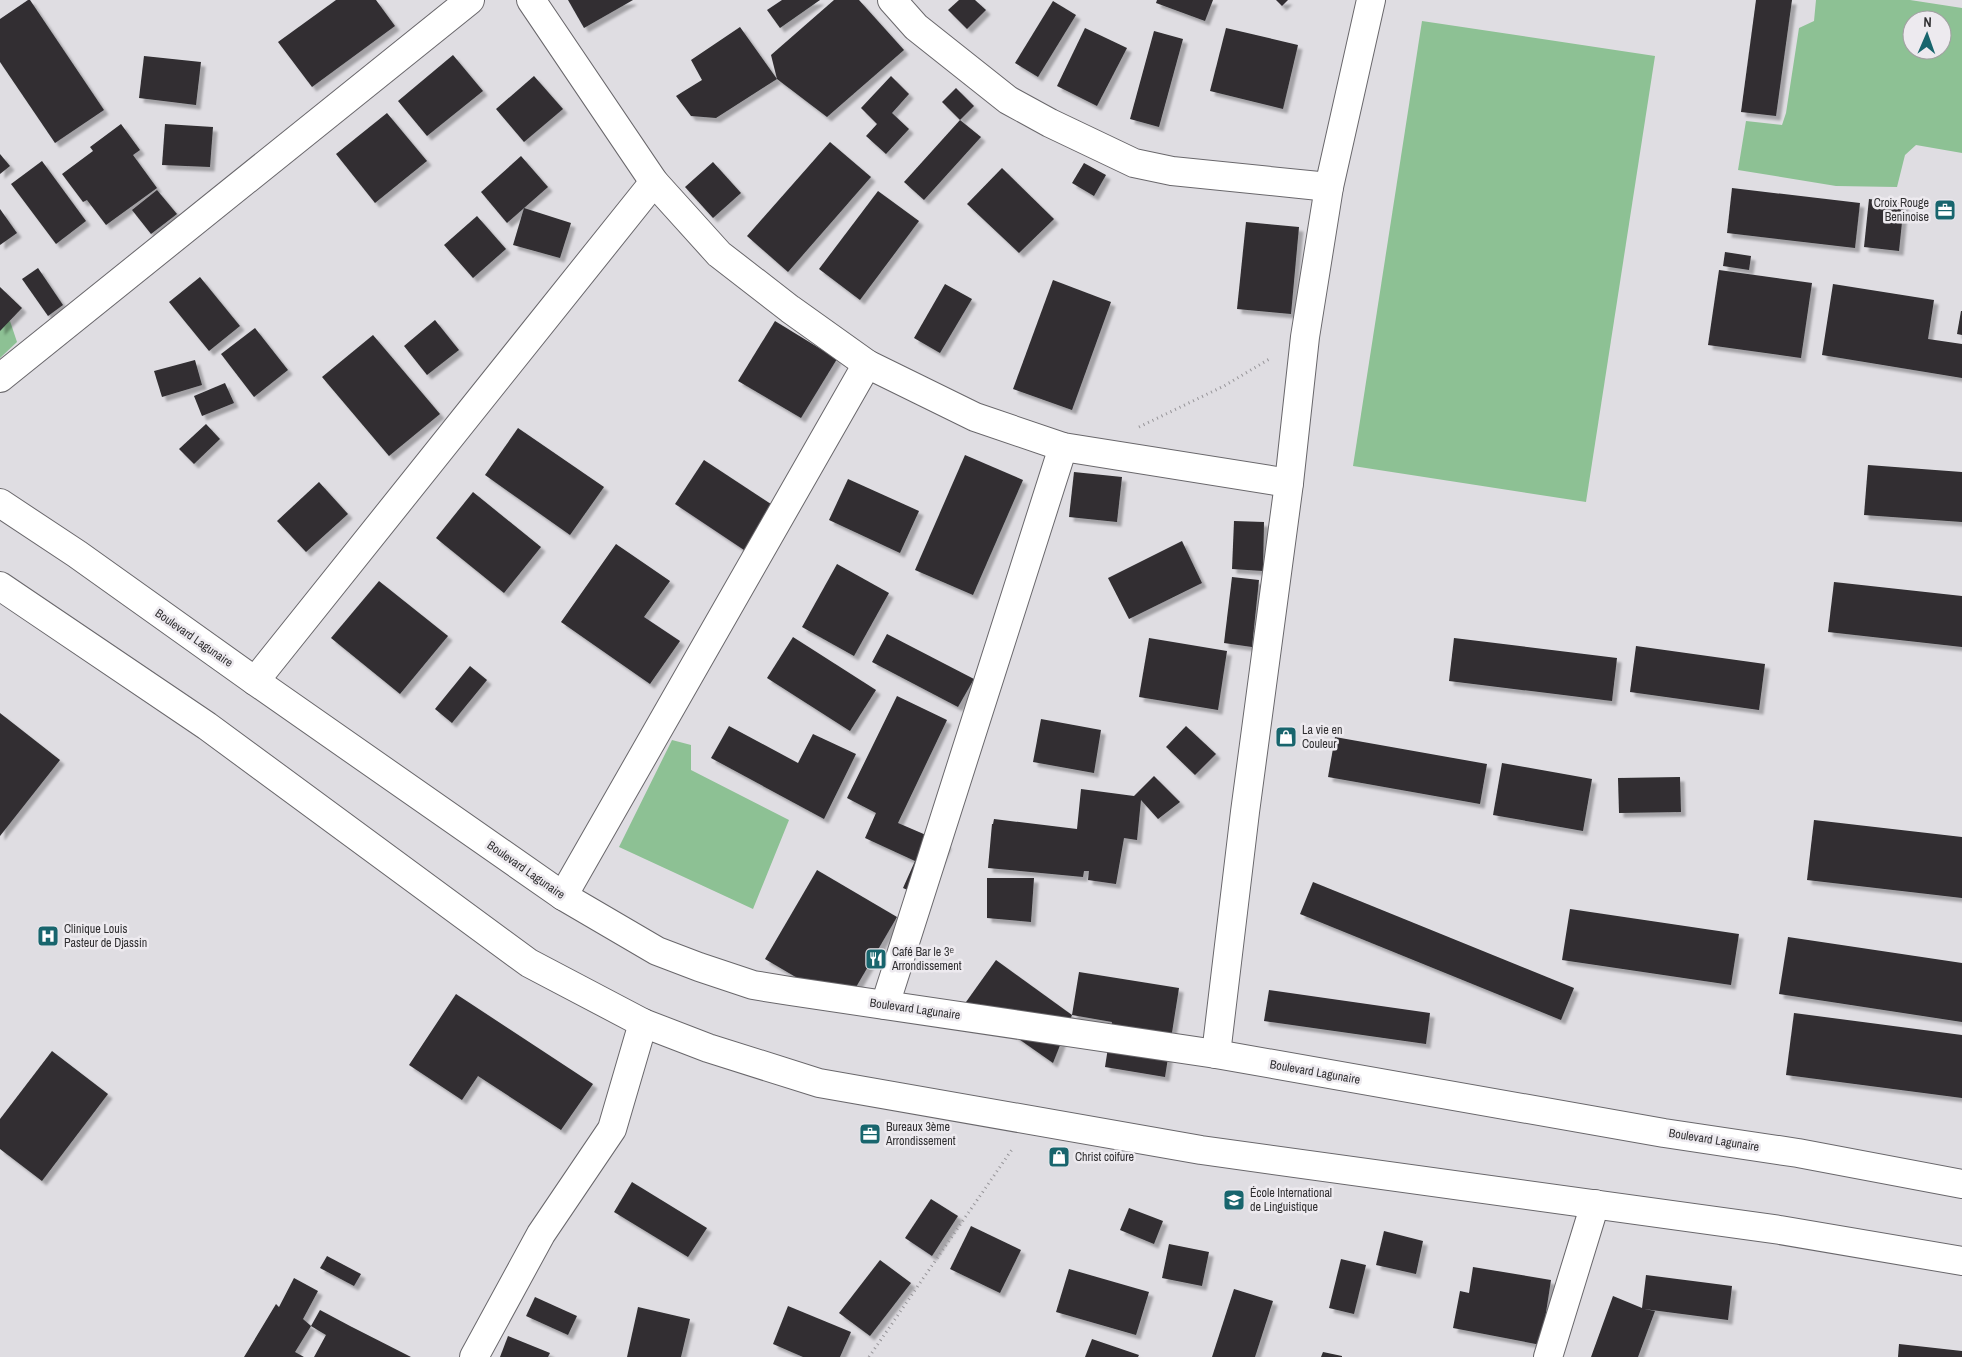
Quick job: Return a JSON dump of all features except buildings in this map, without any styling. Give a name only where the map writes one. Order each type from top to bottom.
[{"type":"street","points":[[0,378],[470,0]]},
{"type":"street","points":[[531,0],[654,182],[719,254],[790,309],[867,364],[975,417],[1063,447],[1289,484]]},
{"type":"street","points":[[892,0],[916,27],[1008,100],[1050,123],[1134,163],[1172,171],[1329,187]]},
{"type":"street","points":[[1216,1054],[1289,484],[1305,337],[1329,187],[1371,0]]},
{"type":"street","points":[[255,681],[654,182]]},
{"type":"street","points":[[563,896],[867,364]]},
{"type":"street","points":[[885,1005],[1063,447]]},
{"type":"street","name":"Boulevard Lagunaire","points":[[0,503],[77,554],[563,896],[657,951],[699,967],[753,984],[1216,1054],[1655,1131],[1798,1153],[1962,1184]]},
{"type":"street","points":[[0,586],[208,726],[529,962],[643,1023],[708,1048],[819,1083],[1201,1150],[1780,1230],[1962,1261]]},
{"type":"street","points":[[474,1357],[541,1234],[612,1129],[643,1023]]},
{"type":"street","points":[[1548,1357],[1595,1204]]},
{"type":"path","points":[[1134,430],[1224,386],[1305,337]]},
{"type":"path","points":[[869,1357],[1032,1120]]},
{"type":"green space","points":[[1816,0],[1910,0],[1962,8],[1962,153],[1916,145],[1905,155],[1897,187],[1836,186],[1738,170],[1746,121],[1782,125],[1786,113],[1799,28],[1814,21]]},
{"type":"green space","points":[[1422,21],[1655,56],[1586,502],[1353,466]]},
{"type":"green space","points":[[10,321],[17,342],[0,358],[0,326]]},
{"type":"green space","points":[[672,740],[691,745],[691,770],[789,820],[753,909],[619,847]]},
{"type":"place","name":"Croix Rouge Beninoise","points":[[1945,210]]},
{"type":"place","name":"La vie en Couleur","points":[[1286,737]]},
{"type":"place","name":"Clinique Louis Pasteur de Djassin","points":[[48,936]]},
{"type":"place","name":"Café Bar le 3ᵉ Arrondissement","points":[[876,959]]},
{"type":"place","name":"Bureaux 3ème Arrondissement","points":[[870,1134]]},
{"type":"place","name":"Christ coifure","points":[[1059,1157]]},
{"type":"place","name":"École International de Linguistique","points":[[1234,1200]]}]
